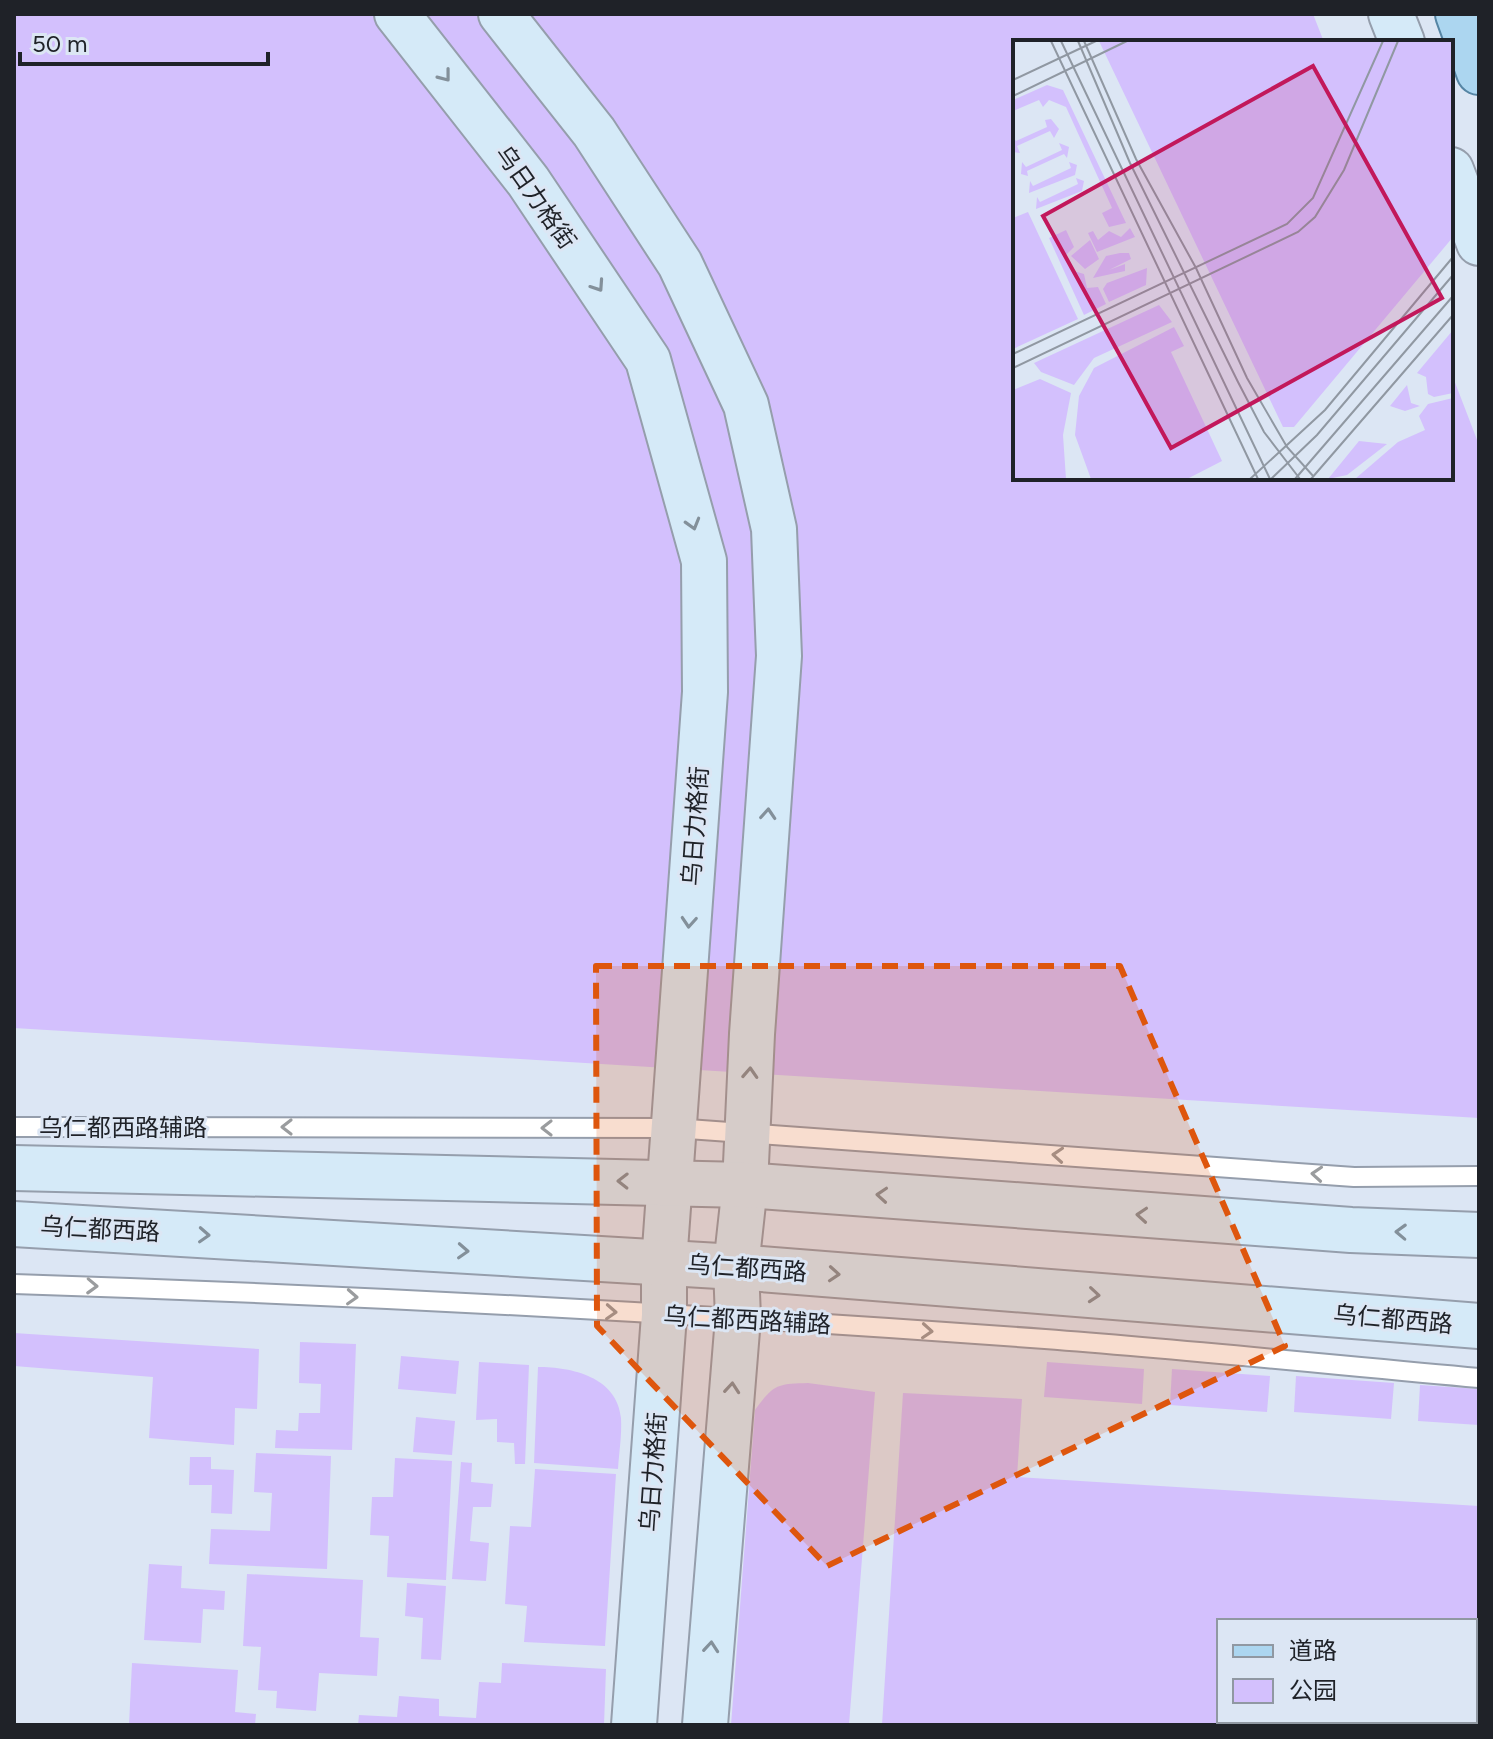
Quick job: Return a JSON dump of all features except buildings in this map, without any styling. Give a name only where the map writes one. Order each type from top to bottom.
[{"type":"main road","points":[[1458,14],[1479,72]]},
{"type":"street","name":"乌日力格街","points":[[397,14],[528,181],[648,360],[704,561],[705,692],[634,1725]]},
{"type":"street","points":[[501,14],[594,132],[680,264],[746,405],[774,529],[779,656],[745,1185],[736,1267],[738,1318],[705,1725]]},
{"type":"street","points":[[1391,14],[1401,40]]},
{"type":"street","points":[[1453,175],[1479,243]]},
{"type":"street","points":[[14,1168],[745,1185],[1351,1230],[1479,1235]]},
{"type":"street","name":"乌仁都西路","points":[[14,1224],[736,1267],[1479,1326]]},
{"type":"lane","name":"乌仁都西路辅路","points":[[14,1127],[674,1128],[1354,1177],[1479,1176]]},
{"type":"lane","name":"乌仁都西路辅路","points":[[14,1284],[284,1293],[738,1318],[1049,1340],[1479,1378]]},
{"type":"highlighted area","points":[[596,966],[1120,966],[1285,1346],[827,1566],[597,1326]]},
{"type":"green space","points":[[14,14],[1313,14],[1323,40],[1013,40],[1013,480],[1453,480],[1453,377],[1479,445],[1479,1118],[14,1028]]},
{"type":"green space","points":[[14,1333],[259,1349],[257,1409],[235,1408],[234,1445],[149,1438],[153,1377],[14,1366]]},
{"type":"green space","points":[[300,1342],[356,1344],[352,1450],[275,1448],[276,1430],[298,1431],[299,1413],[320,1413],[321,1384],[299,1383]]},
{"type":"green space","points":[[401,1356],[459,1361],[456,1394],[398,1389]]},
{"type":"green space","points":[[479,1362],[529,1365],[525,1464],[515,1464],[514,1443],[497,1442],[497,1419],[476,1420]]},
{"type":"green space","points":[[1047,1362],[1144,1369],[1142,1404],[1044,1397]]},
{"type":"green space","points":[[538,1367],[578,1372],[602,1384],[611,1393],[618,1404],[621,1418],[618,1469],[534,1463]]},
{"type":"green space","points":[[1172,1369],[1270,1376],[1267,1412],[1170,1405]]},
{"type":"green space","points":[[1296,1376],[1394,1383],[1391,1419],[1294,1412]]},
{"type":"green space","points":[[808,1383],[875,1392],[849,1725],[731,1725],[755,1410],[777,1387]]},
{"type":"green space","points":[[1420,1385],[1479,1389],[1479,1425],[1418,1421]]},
{"type":"green space","points":[[903,1393],[1022,1399],[1017,1477],[1479,1506],[1479,1725],[882,1725]]},
{"type":"green space","points":[[416,1417],[455,1421],[452,1455],[413,1452]]},
{"type":"green space","points":[[256,1453],[331,1456],[327,1569],[209,1564],[211,1529],[270,1531],[272,1493],[254,1492]]},
{"type":"green space","points":[[190,1457],[211,1457],[211,1469],[234,1470],[232,1514],[211,1513],[212,1485],[189,1485]]},
{"type":"green space","points":[[395,1458],[452,1461],[446,1580],[387,1577],[389,1536],[370,1535],[372,1497],[393,1497]]},
{"type":"green space","points":[[461,1462],[472,1463],[471,1482],[493,1484],[491,1507],[473,1507],[470,1541],[489,1543],[486,1581],[452,1579]]},
{"type":"green space","points":[[535,1469],[616,1474],[605,1646],[524,1642],[527,1606],[505,1604],[510,1526],[531,1527]]},
{"type":"green space","points":[[149,1564],[182,1566],[181,1588],[225,1591],[224,1610],[203,1609],[201,1643],[144,1640]]},
{"type":"green space","points":[[247,1574],[363,1580],[360,1637],[379,1638],[377,1676],[319,1673],[316,1711],[276,1708],[277,1691],[258,1690],[261,1647],[243,1646]]},
{"type":"green space","points":[[407,1583],[446,1586],[441,1660],[421,1659],[423,1618],[405,1616]]},
{"type":"green space","points":[[132,1663],[238,1670],[235,1712],[256,1714],[255,1725],[129,1725]]},
{"type":"green space","points":[[502,1663],[606,1669],[604,1725],[358,1725],[359,1715],[397,1717],[399,1696],[439,1699],[439,1716],[476,1718],[479,1682],[501,1683]]}]
